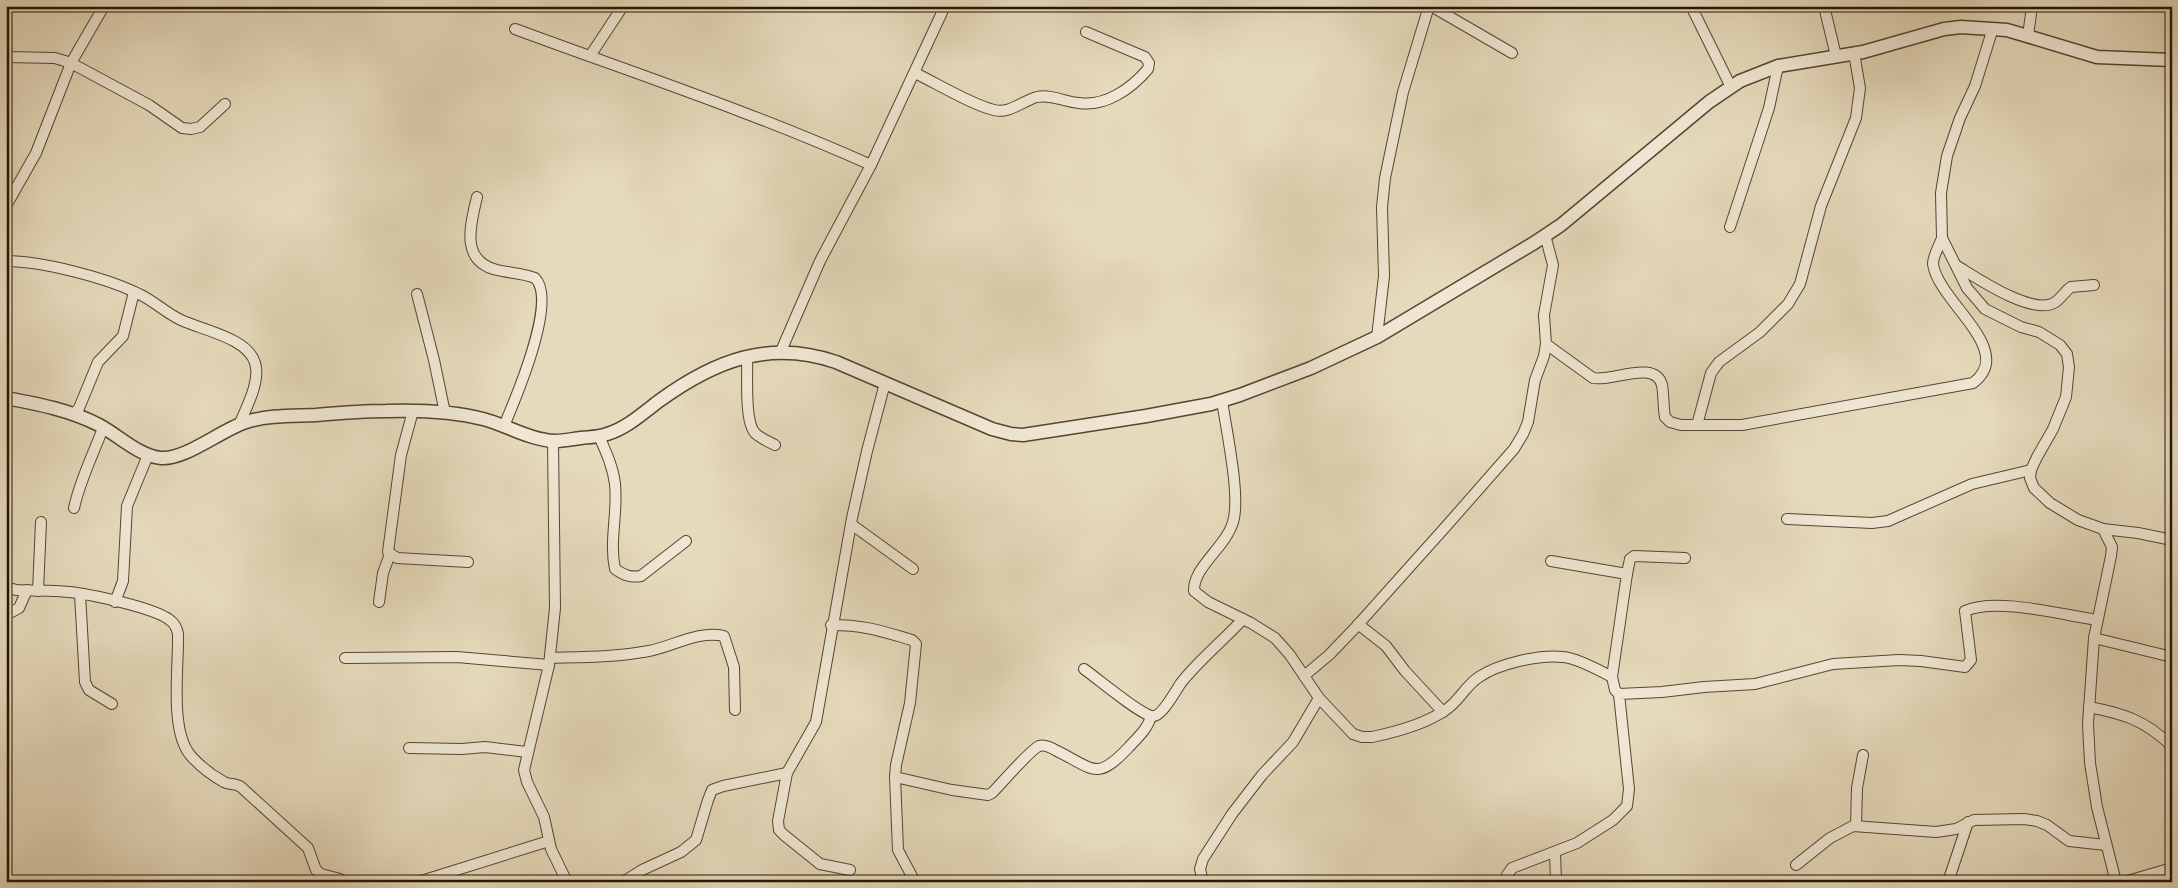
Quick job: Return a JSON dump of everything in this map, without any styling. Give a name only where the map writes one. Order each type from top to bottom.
[{"type":"street","points":[[6,206],[36,153],[71,63],[104,6]]},
{"type":"street","points":[[590,56],[624,6]]},
{"type":"street","points":[[781,351],[820,261],[871,165],[945,6]]},
{"type":"street","points":[[1377,337],[1384,276],[1382,207],[1385,178],[1403,92],[1430,6],[1512,53]]},
{"type":"street","points":[[1691,6],[1731,87]]},
{"type":"street","points":[[1824,6],[1836,56]]},
{"type":"street","points":[[2028,36],[2032,6]]},
{"type":"street","points":[[6,398],[55,407],[74,414],[103,428],[148,455],[162,458],[178,456],[239,425],[270,417],[385,411],[444,413],[484,419],[553,441],[608,434],[623,427],[682,385],[704,373],[748,356],[781,351],[818,356],[984,425],[1011,434],[1039,433],[1104,421],[1146,416],[1222,400],[1289,378],[1377,337],[1546,235],[1709,102],[1740,81],[1778,66],[1854,53],[1944,29],[1961,27],[1993,28],[2028,36],[2097,57],[2172,60]]},
{"type":"street","points":[[1546,344],[1593,378],[1602,380],[1637,372],[1647,372],[1655,375],[1661,383],[1665,417],[1670,422],[1682,424],[1742,424],[1973,383],[1985,370],[1985,348],[1981,338],[1952,302],[1940,281],[1933,263],[1942,238],[1941,193],[1947,156],[1960,118],[1975,86],[1993,28]]},
{"type":"street","points":[[515,29],[808,137],[871,165]]},
{"type":"street","points":[[915,72],[973,102],[994,110],[1004,111],[1038,97],[1049,96],[1078,103],[1095,104],[1104,102],[1148,69],[1149,63],[1145,57],[1086,32]]},
{"type":"street","points":[[1697,425],[1711,373],[1719,362],[1760,332],[1788,304],[1800,284],[1821,206],[1856,118],[1860,88],[1854,53]]},
{"type":"street","points":[[6,57],[55,58],[71,63],[149,105],[182,128],[200,127],[225,104]]},
{"type":"street","points":[[1730,227],[1766,116],[1778,66]]},
{"type":"street","points":[[477,197],[469,233],[476,257],[481,263],[494,269],[535,278],[541,287],[536,339],[504,426]]},
{"type":"street","points":[[1304,676],[1329,655],[1358,624],[1462,508],[1524,434],[1528,422],[1535,380],[1544,356],[1546,344],[1544,315],[1553,265],[1546,235]]},
{"type":"street","points":[[1942,238],[1967,288],[1985,309],[2021,327],[2039,332],[2060,345],[2067,354],[2069,367],[2066,397],[2053,429],[2031,470],[2030,478],[2034,488],[2040,495],[2078,520],[2103,529],[2138,533],[2172,540]]},
{"type":"street","points":[[6,260],[60,268],[122,286],[180,320],[222,336],[244,347],[252,355],[257,372],[239,425]]},
{"type":"street","points":[[1956,265],[1998,292],[2041,305],[2057,302],[2071,287],[2094,285]]},
{"type":"street","points":[[74,414],[79,408],[98,362],[123,336],[134,292]]},
{"type":"street","points":[[417,294],[434,360],[444,413]]},
{"type":"street","points":[[748,356],[748,417],[751,427],[756,434],[775,445]]},
{"type":"street","points":[[850,870],[820,864],[791,842],[780,830],[779,810],[786,773],[816,722],[831,625],[851,524],[885,383]]},
{"type":"street","points":[[1222,400],[1235,492],[1234,521],[1224,543],[1196,576],[1194,591],[1208,602],[1243,619],[1275,638],[1290,655],[1319,698],[1353,734],[1362,737],[1384,734],[1416,724],[1443,712],[1477,678],[1490,670],[1538,657],[1565,657],[1612,677]]},
{"type":"street","points":[[379,602],[384,568],[390,554],[388,548],[408,411]]},
{"type":"street","points":[[74,508],[80,483],[88,470],[103,428]]},
{"type":"street","points":[[599,436],[610,461],[615,484],[612,550],[615,569],[632,578],[641,576],[686,541]]},
{"type":"street","points":[[553,441],[556,593],[549,662],[524,770],[525,777],[544,817],[549,841],[566,882]]},
{"type":"street","points":[[116,602],[123,581],[127,506],[148,455]]},
{"type":"street","points":[[1787,519],[1872,523],[1888,521],[1972,484],[2031,470]]},
{"type":"street","points":[[38,591],[41,522]]},
{"type":"street","points":[[851,524],[913,569]]},
{"type":"street","points":[[2103,529],[2112,547],[2094,638],[2089,707],[2090,763],[2097,807],[2116,882]]},
{"type":"street","points":[[390,554],[397,558],[468,562]]},
{"type":"street","points":[[1510,882],[1507,875],[1512,868],[1555,852],[1594,834],[1613,820],[1627,806],[1629,789],[1619,694],[1615,690],[1612,677],[1626,574],[1630,559],[1634,556],[1685,558]]},
{"type":"street","points":[[1551,561],[1626,574]]},
{"type":"street","points":[[6,587],[80,594],[116,602],[164,616],[176,626],[178,633],[176,668],[179,728],[182,744],[204,768],[226,783],[236,783],[308,848],[316,870],[321,874],[340,879]]},
{"type":"street","points":[[6,615],[20,608],[27,590]]},
{"type":"street","points":[[80,594],[84,682],[89,690],[112,704]]},
{"type":"street","points":[[1619,694],[1755,684],[1834,664],[1859,662],[1921,661],[1965,667],[1971,660],[1965,611],[1986,606],[2038,610],[2097,620]]},
{"type":"street","points":[[895,777],[952,790],[988,795],[1034,749],[1044,746],[1087,767],[1096,770],[1103,769],[1115,761],[1146,728],[1151,716],[1161,712],[1182,682],[1243,619]]},
{"type":"street","points":[[1358,624],[1386,646],[1405,671],[1443,712]]},
{"type":"street","points":[[831,625],[853,625],[874,628],[912,640],[916,644],[910,703],[895,777],[899,855],[918,881]]},
{"type":"street","points":[[345,658],[457,657],[549,662],[630,653],[650,650],[692,638],[724,636],[734,667],[735,710]]},
{"type":"street","points":[[2094,638],[2172,657]]},
{"type":"street","points":[[1084,670],[1151,716]]},
{"type":"street","points":[[1203,882],[1200,869],[1202,859],[1256,783],[1293,742],[1319,698]]},
{"type":"street","points":[[2089,707],[2129,716],[2144,723],[2172,746]]},
{"type":"street","points":[[409,748],[485,748],[527,752]]},
{"type":"street","points":[[1856,826],[1857,788],[1863,755]]},
{"type":"street","points":[[623,882],[642,870],[681,852],[696,840],[712,790],[786,773]]},
{"type":"street","points":[[1796,864],[1830,838],[1846,828],[1856,826],[1936,832],[1956,830],[1968,822],[1982,820],[2037,821],[2047,825],[2069,841],[2106,845]]},
{"type":"street","points":[[1948,882],[1968,822]]},
{"type":"street","points":[[418,882],[549,841]]},
{"type":"street","points":[[1555,852],[1556,882]]},
{"type":"street","points":[[2124,882],[2172,868]]}]
